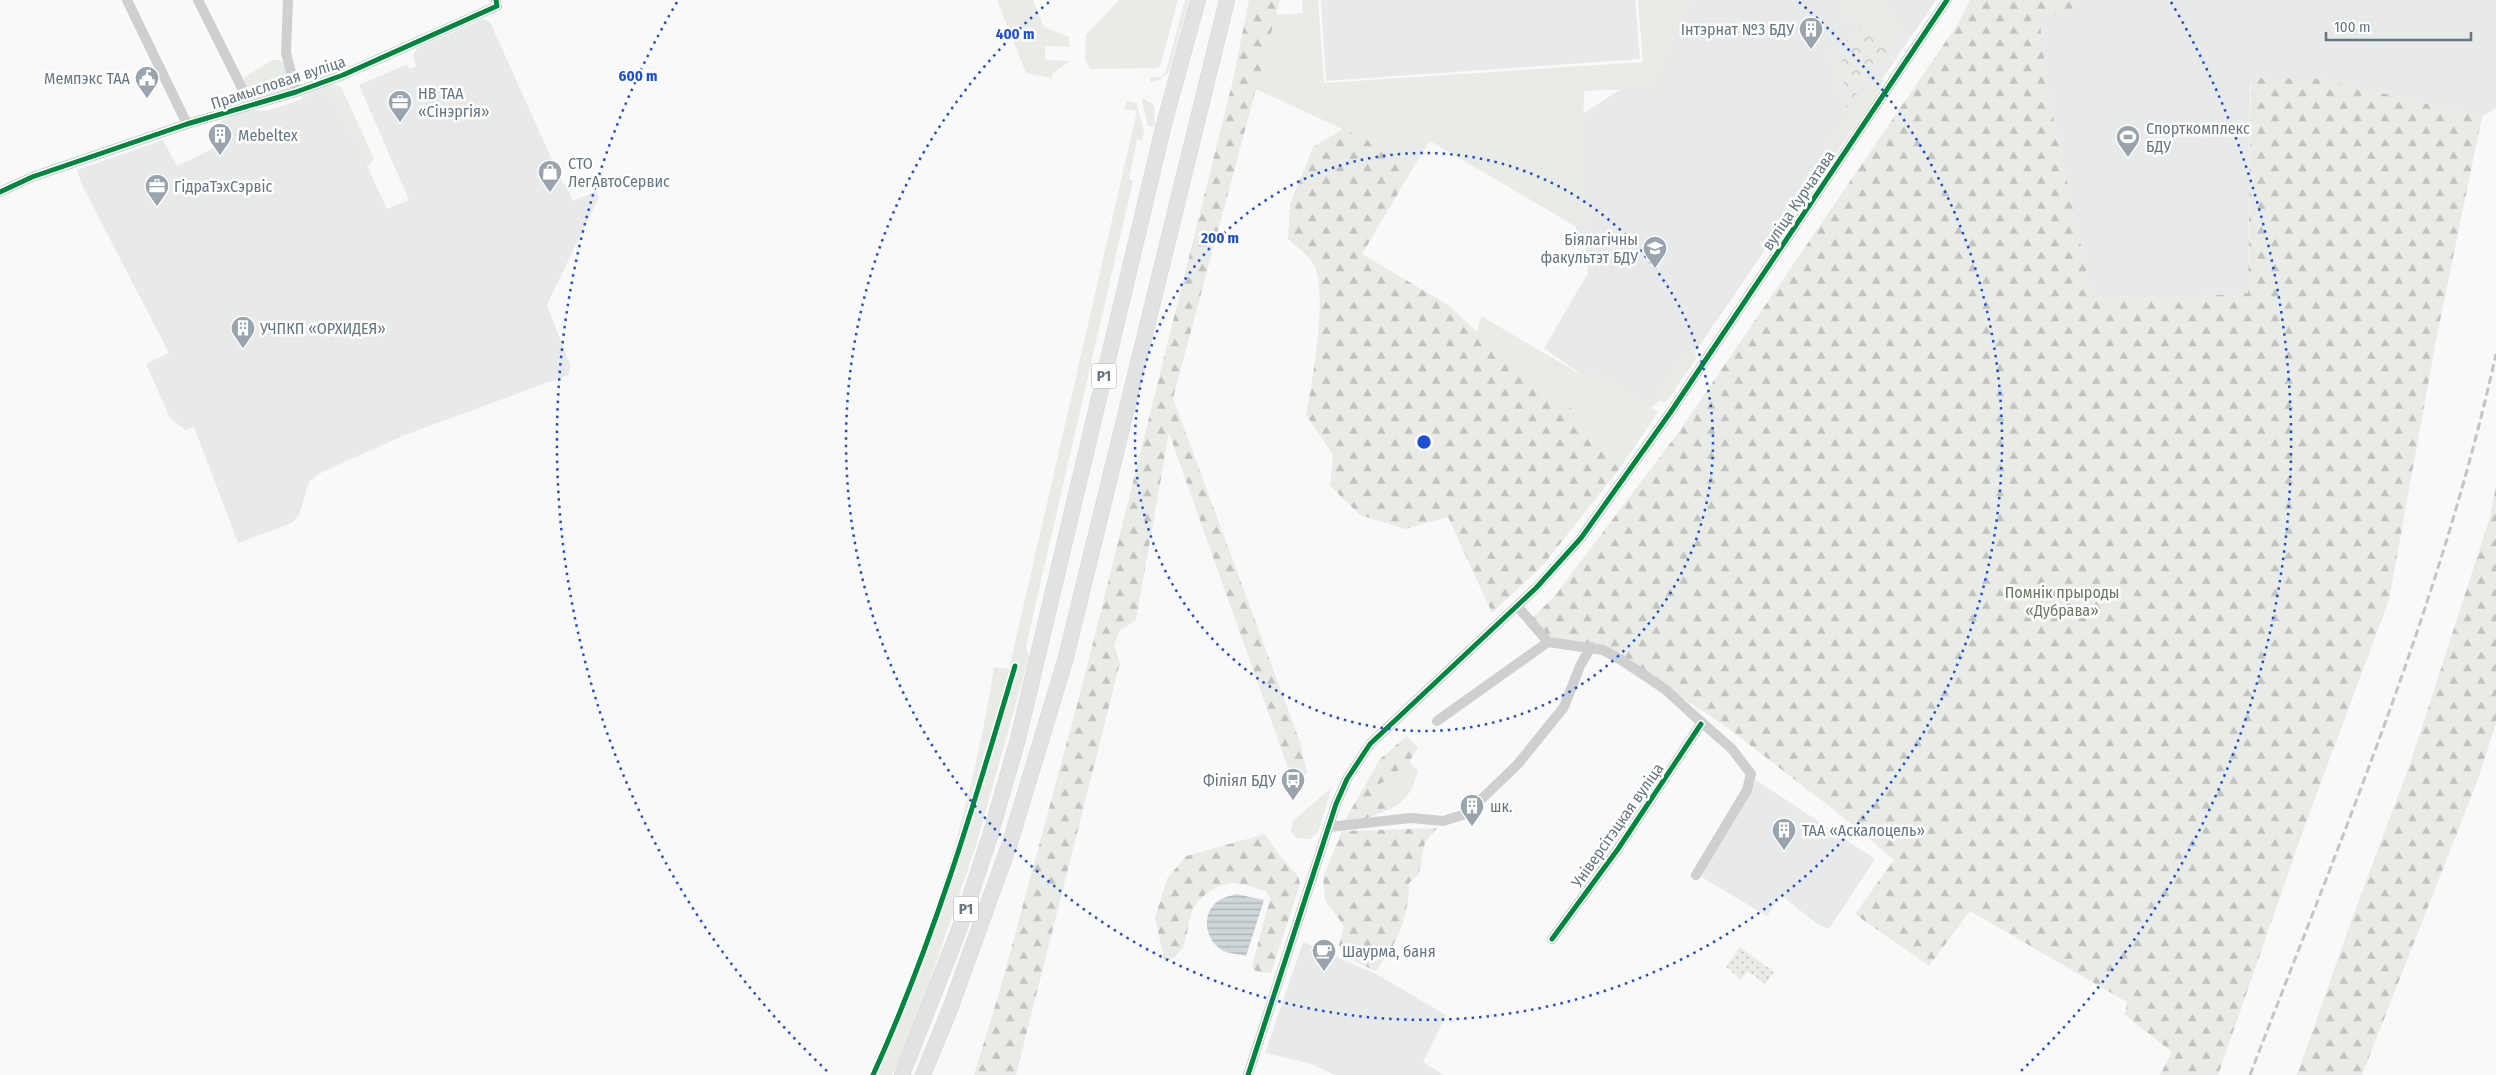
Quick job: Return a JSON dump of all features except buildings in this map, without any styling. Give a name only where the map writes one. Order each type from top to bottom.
[{"type":"highway","name":"Р1","points":[[902,1075],[960,928],[990,836],[1018,739],[1164,124],[1198,0]]},
{"type":"highway","name":"Р1","points":[[923,1075],[957,990],[1010,843],[1062,670],[1227,0]]},
{"type":"street","points":[[127,0],[187,124]]},
{"type":"street","points":[[198,0],[250,104]]},
{"type":"street","points":[[288,0],[286,53],[296,92]]},
{"type":"street","name":"Прамысловая вуліца","points":[[0,192],[32,177],[55,171],[187,124],[296,92],[343,75],[498,6],[496,0]]},
{"type":"street","name":"вуліца Курчатава","points":[[1248,1075],[1329,827],[1347,780],[1370,744],[1518,607],[1555,569],[1581,538],[1670,413],[1947,0]]},
{"type":"street","points":[[1518,607],[1548,642]]},
{"type":"street","points":[[1438,722],[1548,642],[1603,650],[1623,661],[1665,689],[1700,724],[1732,750],[1751,774],[1746,790],[1696,875]]},
{"type":"street","points":[[1329,827],[1411,818],[1443,821],[1466,814],[1518,764],[1564,707],[1580,666],[1591,647]]},
{"type":"street","name":"Універсітэцкая вуліца","points":[[1552,939],[1618,849],[1700,724]]},
{"type":"shaded area","points":[[1321,0],[1635,0],[1640,59],[1326,81]]},
{"type":"shaded area","points":[[1680,0],[1936,0],[1665,396],[1641,416],[1544,348],[1588,273],[1585,241],[1576,230],[1570,122],[1657,66]]},
{"type":"shaded area","points":[[1970,0],[2496,0],[2496,108],[2482,117],[2323,79],[2250,84],[2248,293],[2168,298],[2092,297],[2047,87],[2039,29],[1959,22]]},
{"type":"shaded area","points":[[483,19],[490,22],[563,184],[565,184],[573,201],[596,191],[599,197],[547,305],[571,367],[568,375],[405,435],[322,472],[309,482],[299,515],[292,523],[238,543],[194,427],[185,430],[170,418],[146,364],[169,353],[82,185],[77,170],[163,140],[177,166],[225,143],[219,132],[221,121],[245,110],[266,111],[331,90],[369,165],[367,166],[387,209],[409,200],[359,85],[407,64],[409,69],[416,66],[413,55],[417,48]]},
{"type":"shaded area","points":[[1756,780],[1875,859],[1829,929],[1816,923],[1781,895],[1767,916],[1703,878],[1701,872]]},
{"type":"shaded area","points":[[1236,894],[1264,900],[1246,956],[1226,952],[1219,948],[1214,943],[1207,929],[1208,914],[1212,907],[1220,900]]},
{"type":"shaded area","points":[[1303,942],[1378,975],[1446,1015],[1423,1062],[1444,1075],[1335,1075],[1309,1063],[1265,1053]]},
{"type":"green space","points":[[997,0],[1033,0],[1044,27],[1069,37],[1070,47],[1045,46],[1045,60],[1070,61],[1052,74],[1052,78],[1026,73]]},
{"type":"green space","points":[[1119,0],[1178,0],[1160,66],[1157,68],[1090,69],[1085,59],[1086,35]]},
{"type":"green space","points":[[1185,0],[1189,0],[1169,72],[1159,80],[1150,82],[1150,78],[1162,76],[1166,71]]},
{"type":"green space","points":[[1249,0],[1280,0],[1173,398],[1300,742],[1307,773],[1301,780],[1288,768],[1169,433],[1136,620],[1120,630],[1114,645],[1120,663],[1016,1075],[974,1075],[1000,990],[1084,679],[1234,76]]},
{"type":"green space","points":[[1302,0],[1318,0],[1324,83],[1643,62],[1638,0],[1692,0],[1652,88],[1584,91],[1583,145],[1587,233],[1430,141],[1416,163],[1256,89],[1276,15],[1303,13]]},
{"type":"green space","points":[[1841,0],[1884,2],[1859,26],[1851,20],[1849,5],[1843,5],[1844,19],[1839,20]]},
{"type":"green space","name":"Помнік прыроды «Дубрава»","points":[[1970,0],[2081,0],[2062,14],[2039,15],[2047,87],[2092,297],[2168,298],[2248,293],[2251,78],[2323,79],[2482,117],[2437,335],[2389,600],[2305,825],[2218,1075],[2160,1075],[2172,1052],[2125,1015],[2127,1002],[1970,911],[1929,966],[1855,914],[1894,860],[1852,824],[1728,728],[1609,649],[1550,640],[1532,618],[1553,598],[1678,433],[1959,22]]},
{"type":"green space","points":[[1886,4],[1902,28],[1890,48],[1861,27]]},
{"type":"green space","points":[[1859,29],[1888,50],[1846,109],[1841,47]]},
{"type":"green space","points":[[1906,33],[1909,38],[1903,48],[1901,47],[1897,52],[1899,54],[1886,73],[1880,69]]},
{"type":"green space","points":[[1837,49],[1842,95],[1833,97],[1829,50]]},
{"type":"green space","points":[[272,60],[280,60],[285,66],[290,81],[290,89],[256,98],[250,97],[244,79]]},
{"type":"green space","points":[[1876,74],[1884,80],[1877,95],[1771,246],[1759,244]]},
{"type":"green space","points":[[333,84],[341,87],[374,158],[369,165],[331,90],[303,100],[302,96]]},
{"type":"green space","points":[[1143,98],[1154,105],[1155,127],[1148,126],[1142,101]]},
{"type":"green space","points":[[1126,101],[1136,103],[1144,131],[1142,140],[1137,139],[1129,179],[1133,181],[1026,646],[1029,657],[976,845],[914,1028],[892,1075],[869,1075],[910,976],[945,876],[973,773],[985,721],[994,667],[1009,669],[1137,111],[1125,109]]},
{"type":"green space","points":[[1343,129],[1416,163],[1362,254],[1448,305],[1552,400],[1573,409],[1620,468],[1544,564],[1492,613],[1448,517],[1405,529],[1360,515],[1330,486],[1333,455],[1306,415],[1318,337],[1320,292],[1318,275],[1313,263],[1305,253],[1288,239],[1290,204],[1313,147]]},
{"type":"green space","points":[[1481,316],[1583,376],[1597,371],[1658,412],[1620,468],[1573,409],[1552,400],[1477,332]]},
{"type":"green space","points":[[1689,346],[1697,357],[1668,400],[1663,402],[1654,398]]},
{"type":"green space","points":[[2496,486],[2496,723],[2477,782],[2362,1075],[2297,1075],[2352,919],[2411,761],[2490,517]]},
{"type":"green space","points":[[1407,736],[1418,748],[1409,762],[1374,789],[1388,795],[1390,809],[1359,821],[1344,822],[1380,759]]},
{"type":"green space","points":[[1409,762],[1418,771],[1413,784],[1405,798],[1390,809],[1388,795],[1374,789]]},
{"type":"green space","points":[[1332,787],[1318,832],[1310,839],[1297,838],[1291,832],[1293,821]]},
{"type":"green space","points":[[1437,828],[1425,842],[1419,874],[1409,883],[1404,920],[1396,940],[1384,960],[1376,971],[1347,958],[1339,945],[1344,926],[1325,900],[1323,877],[1342,831]]},
{"type":"green space","points":[[1264,833],[1279,855],[1298,876],[1300,884],[1271,973],[1257,972],[1252,967],[1270,898],[1266,891],[1236,883],[1220,886],[1198,901],[1192,911],[1182,948],[1178,954],[1165,962],[1155,918],[1167,879],[1186,856]]},
{"type":"green space","points":[[1740,947],[1774,972],[1765,984],[1748,971],[1741,980],[1726,967]]},
{"type":"railway","points":[[2250,1075],[2353,808],[2418,629],[2473,447],[2496,354]]},
{"type":"cycle path","points":[[0,192],[32,177],[187,124],[296,92],[343,75],[497,6],[496,0]]},
{"type":"cycle path","points":[[1248,1075],[1336,804],[1347,779],[1370,744],[1536,588],[1581,538],[1670,413],[1947,0]]},
{"type":"cycle path","points":[[873,1075],[915,975],[951,873],[1015,666]]},
{"type":"cycle path","points":[[1552,939],[1618,849],[1701,724]]},
{"type":"place","name":"Інтэрнат №3 БДУ","points":[[1811,50]]},
{"type":"place","name":"Мемпэкс ТАА","points":[[147,99]]},
{"type":"place","name":"НВ ТАА «Сінэргія»","points":[[400,123]]},
{"type":"place","name":"Mebeltex","points":[[220,156]]},
{"type":"place","name":"Спорткомплекс БДУ","points":[[2128,158]]},
{"type":"place","name":"СТО ЛегАвтоСервис","points":[[550,193]]},
{"type":"place","name":"ГідраТэхСэрвіс","points":[[157,207]]},
{"type":"place","name":"Біялагічны факультэт БДУ","points":[[1655,269]]},
{"type":"place","name":"УЧПКП «ОРХИДЕЯ»","points":[[243,349]]},
{"type":"place","name":"Філіял БДУ","points":[[1293,801]]},
{"type":"place","name":"шк.","points":[[1472,827]]},
{"type":"place","name":"ТАА «Аскалоцель»","points":[[1784,851]]},
{"type":"place","name":"Шаурма, баня","points":[[1324,972]]}]
